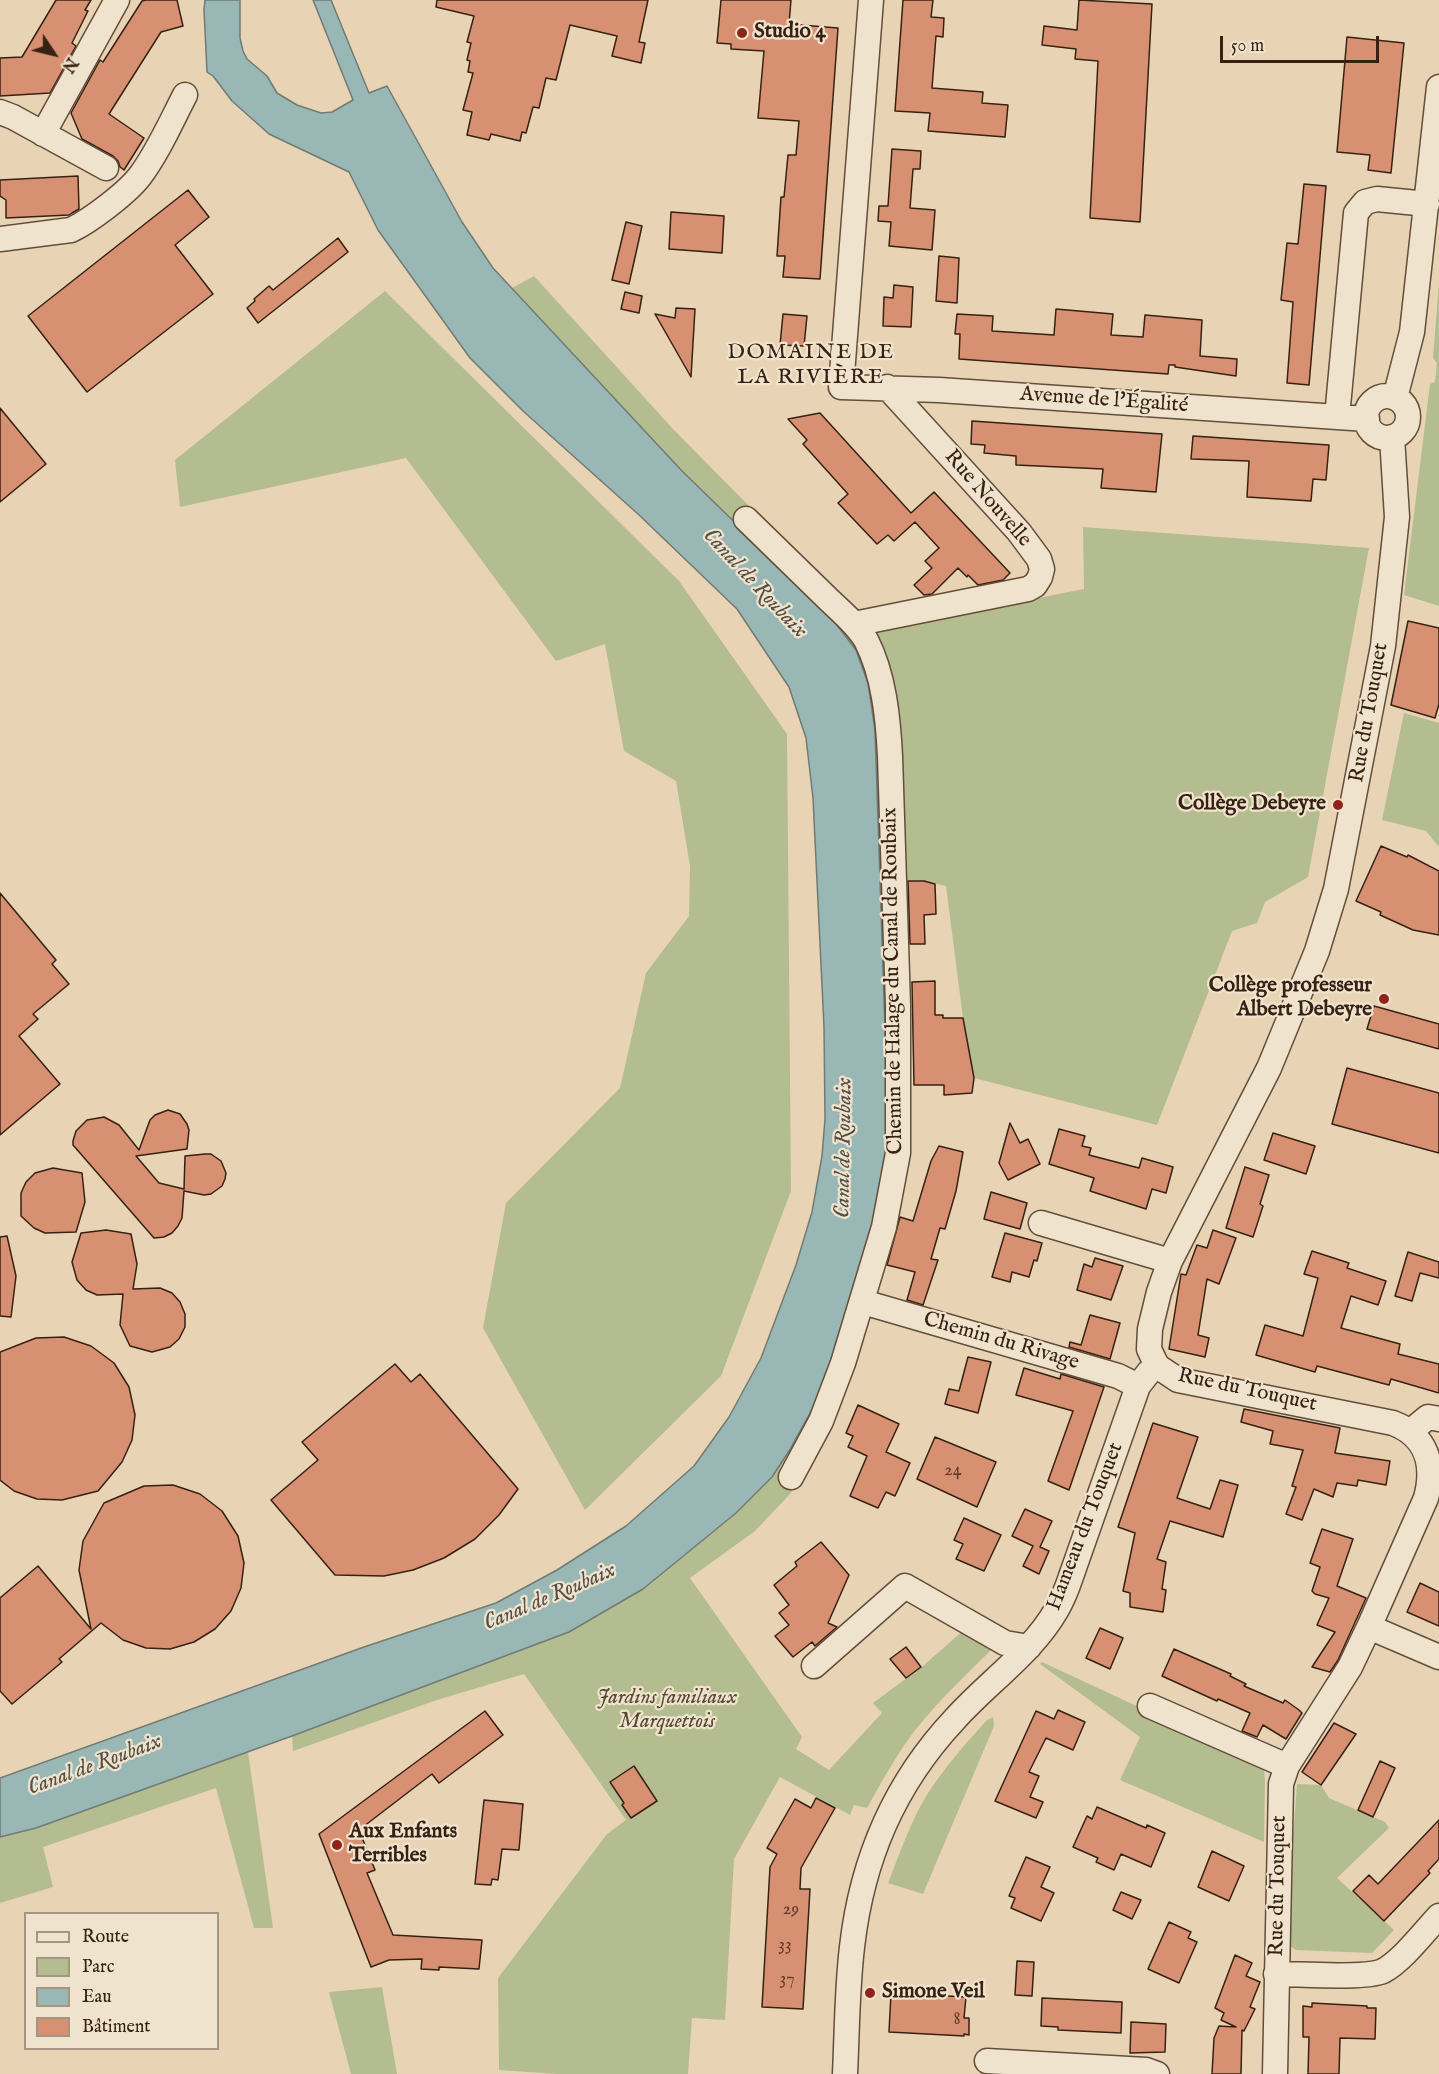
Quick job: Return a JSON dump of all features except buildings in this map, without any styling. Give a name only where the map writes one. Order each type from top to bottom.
[{"type":"street","points":[[42,134],[117,0]]},
{"type":"street","name":"Avenue de l'Égalité","points":[[871,0],[841,387],[887,387],[1366,419]]},
{"type":"street","points":[[1395,398],[1412,332],[1439,87]]},
{"type":"street","points":[[0,239],[71,230],[80,226],[128,189],[145,168],[185,95]]},
{"type":"street","points":[[0,112],[106,168]]},
{"type":"street","points":[[1337,417],[1356,213],[1365,202],[1377,199],[1427,204]]},
{"type":"street","name":"Rue Nouvelle","points":[[854,624],[1028,589],[1035,585],[1042,569],[1039,559],[1019,532],[887,387]]},
{"type":"street","points":[[1386,396],[1395,398],[1406,409],[1407,420],[1402,431],[1392,437],[1382,437],[1369,428],[1366,419],[1368,409],[1374,401],[1386,396]]},
{"type":"street","name":"Rue du Touquet","points":[[1275,2074],[1281,1784],[1287,1766],[1350,1667],[1369,1627],[1426,1498],[1429,1487],[1427,1454],[1418,1438],[1410,1431],[1382,1420],[1178,1380],[1157,1366],[1148,1340],[1154,1310],[1170,1261],[1269,1068],[1317,951],[1336,889],[1383,646],[1398,506],[1392,437]]},
{"type":"street","name":"Chemin de Halage du Canal de Roubaix","points":[[746,519],[862,634],[881,684],[889,731],[898,1005],[898,1153],[886,1219],[843,1363],[821,1421],[791,1477]]},
{"type":"street","points":[[1041,1223],[1170,1261]]},
{"type":"street","name":"Chemin du Rivage","points":[[863,1302],[1118,1376],[1138,1386]]},
{"type":"street","name":"Hameau du Touquet","points":[[845,2074],[851,1948],[866,1872],[879,1835],[914,1768],[933,1743],[963,1710],[1029,1647],[1057,1609],[1068,1585],[1138,1386],[1157,1366]]},
{"type":"street","points":[[1410,1431],[1428,1417],[1439,1419]]},
{"type":"street","points":[[814,1666],[905,1586],[1005,1643],[1029,1647]]},
{"type":"street","points":[[1369,1627],[1439,1657]]},
{"type":"street","points":[[1150,1706],[1287,1766]]},
{"type":"street","points":[[1276,1974],[1362,1975],[1383,1970],[1439,1916]]},
{"type":"street","points":[[987,2061],[1146,2070],[1157,2074]]},
{"type":"green space","name":"Jardins familiaux Marquettois","points":[[534,276],[673,429],[871,631],[1084,589],[1083,527],[1369,548],[1308,877],[1265,902],[1257,923],[1232,931],[1157,1125],[974,1078],[963,1018],[946,886],[924,881],[906,881],[906,1057],[901,1172],[872,1289],[841,1392],[815,1449],[790,1494],[755,1531],[690,1578],[802,1737],[796,1749],[829,1770],[882,1713],[873,1703],[923,1666],[966,1628],[996,1645],[916,1729],[867,1808],[854,1805],[850,1815],[780,1777],[734,1859],[725,2020],[692,2018],[688,2074],[557,2074],[499,2070],[498,1978],[607,1834],[626,1820],[524,1674],[437,1700],[293,1751],[292,1736],[569,1632],[643,1589],[736,1513],[772,1477],[819,1397],[854,1297],[885,1179],[888,1118],[875,730],[868,683],[856,650],[827,612],[682,471],[512,288]]},
{"type":"green space","points":[[1439,282],[1439,606],[1404,595],[1430,384],[1435,382],[1437,363],[1433,358]]},
{"type":"green space","points":[[385,291],[679,581],[787,734],[791,1191],[721,1376],[585,1510],[483,1328],[506,1203],[620,1088],[646,973],[689,916],[690,866],[676,781],[624,751],[605,644],[556,661],[406,458],[180,507],[175,460]]},
{"type":"green space","points":[[1404,713],[1439,723],[1439,847],[1426,831],[1382,820]]},
{"type":"green space","points":[[1042,1662],[1257,1762],[1264,1770],[1264,1842],[1120,1780],[1140,1737],[1040,1664]]},
{"type":"green space","points":[[993,1717],[994,1726],[923,1894],[888,1883],[911,1825],[928,1793],[964,1746],[987,1720]]},
{"type":"green space","points":[[248,1752],[273,1928],[254,1928],[216,1788],[43,1847],[53,1887],[0,1903],[0,1837],[36,1828]]},
{"type":"green space","points":[[1297,1784],[1321,1785],[1329,1798],[1385,1822],[1389,1828],[1337,1878],[1394,1930],[1372,1953],[1296,1950],[1290,1946]]},
{"type":"green space","points":[[382,1987],[397,2074],[351,2074],[329,1992]]},
{"type":"water","name":"Canal de Roubaix","points":[[205,0],[240,0],[240,38],[247,59],[267,76],[277,93],[297,105],[321,113],[332,112],[353,100],[313,0],[331,0],[369,93],[387,86],[462,222],[493,268],[682,471],[827,612],[856,650],[868,683],[875,730],[888,1118],[885,1179],[854,1297],[819,1397],[789,1451],[772,1477],[736,1513],[643,1589],[569,1632],[292,1736],[36,1828],[0,1837],[0,1778],[364,1647],[496,1603],[557,1570],[626,1526],[694,1466],[729,1417],[761,1358],[796,1265],[812,1212],[822,1156],[825,1119],[824,1027],[813,798],[806,738],[789,687],[737,609],[638,514],[523,411],[470,358],[378,230],[349,172],[269,134],[232,101],[213,76],[207,72]]},
{"type":"place","name":"Studio 4","points":[[742,33]]},
{"type":"place","name":"Collège Debeyre","points":[[1338,805]]},
{"type":"place","name":"Collège professeur Albert Debeyre","points":[[1384,999]]},
{"type":"place","name":"Aux Enfants Terribles","points":[[337,1845]]},
{"type":"place","name":"Simone Veil","points":[[870,1993]]},
{"type":"district","name":"DOMAINE DE LA RIVIÈRE","points":[[811,366]]}]
